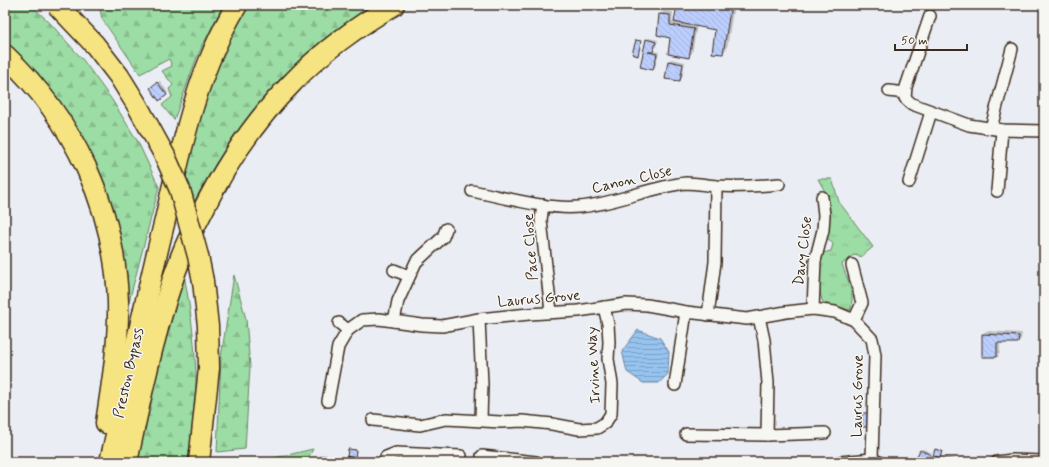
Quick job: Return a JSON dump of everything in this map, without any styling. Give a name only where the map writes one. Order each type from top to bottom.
[{"type":"highway","points":[[57,5],[95,45],[119,76],[165,156],[180,190],[198,256],[203,281],[208,326],[209,368],[199,462]]},
{"type":"highway","name":"Preston Bypass","points":[[110,462],[149,283],[191,111],[210,61],[237,5]]},
{"type":"highway","name":"Preston Bypass","points":[[127,462],[161,317],[182,252],[222,174],[256,126],[292,82],[347,36],[394,5]]},
{"type":"highway","points":[[5,55],[56,113],[70,134],[94,185],[103,209],[108,230],[118,302],[117,335],[112,379],[98,462]]},
{"type":"street","points":[[930,16],[918,36],[906,87],[905,98],[912,104],[969,125],[997,129],[1044,131]]},
{"type":"street","points":[[997,191],[997,129],[1012,49]]},
{"type":"street","points":[[889,92],[905,93]]},
{"type":"street","points":[[909,182],[931,112]]},
{"type":"street","name":"Canon Close","points":[[579,207],[606,203],[664,186],[688,183],[716,186],[779,184]]},
{"type":"street","points":[[708,315],[715,262],[716,186]]},
{"type":"street","name":"Pace Close","points":[[472,191],[543,205],[579,207]]},
{"type":"street","name":"Davy Close","points":[[813,309],[814,261],[823,230],[824,215],[822,197]]},
{"type":"street","name":"Pace Close","points":[[543,205],[540,220],[551,312]]},
{"type":"street","points":[[394,321],[398,301],[416,262],[443,237],[446,229]]},
{"type":"street","points":[[852,265],[862,303],[854,320]]},
{"type":"street","points":[[394,270],[409,276]]},
{"type":"street","name":"Laurus Grove","points":[[328,401],[343,327],[362,320],[379,319],[442,326],[479,319],[578,311],[626,304],[647,305],[686,312],[747,319],[813,309],[835,312],[854,320],[872,339],[875,355],[876,461]]},
{"type":"street","name":"Irvine Way","points":[[373,420],[420,425],[446,419],[501,422],[522,421],[579,429],[597,428],[605,423],[611,414],[612,384],[608,359],[608,324],[604,307]]},
{"type":"street","points":[[675,385],[686,312]]},
{"type":"street","points":[[759,317],[764,340],[768,383],[767,435]]},
{"type":"street","points":[[479,319],[482,384],[481,420]]},
{"type":"street","points":[[686,434],[767,435],[825,433]]},
{"type":"street","points":[[386,462],[386,457],[396,453],[460,456]]},
{"type":"street","points":[[482,456],[536,462]]},
{"type":"street","points":[[997,462],[1012,460],[1044,461]]},
{"type":"street","points":[[840,462],[876,461]]},
{"type":"green space","points":[[5,5],[31,5],[50,23],[83,60],[112,100],[138,142],[159,187],[125,317],[113,226],[5,46]]},
{"type":"green space","points":[[99,5],[223,5],[197,57],[174,120],[162,105],[172,97],[169,89],[173,85],[162,71],[172,66],[169,59],[140,74],[102,19]]},
{"type":"green space","points":[[244,5],[372,5],[316,46],[290,69],[267,94],[226,148],[191,208],[180,177],[200,102]]},
{"type":"green space","points":[[818,179],[832,179],[839,202],[873,247],[861,257],[854,255],[842,264],[851,292],[852,304],[850,310],[823,303],[821,297],[818,278],[820,259],[823,253],[831,251],[833,244],[826,236],[827,195]]},
{"type":"green space","points":[[184,275],[193,330],[196,371],[196,404],[191,462],[135,462],[139,438],[171,315]]},
{"type":"green space","points":[[234,275],[246,319],[250,367],[245,449],[217,452],[221,357]]},
{"type":"green space","points":[[313,449],[306,462],[257,462]]},
{"type":"water","points":[[638,330],[660,338],[669,352],[668,374],[659,383],[643,383],[627,372],[622,351]]},
{"type":"building","points":[[677,5],[731,5],[723,54],[712,53],[715,30],[674,22]]},
{"type":"building","points":[[659,14],[670,15],[670,25],[694,29],[689,58],[668,54],[670,38],[657,35]]},
{"type":"building","points":[[646,39],[656,42],[653,52],[648,52],[657,54],[653,70],[640,67]]},
{"type":"building","points":[[636,40],[641,41],[638,56],[632,54]]},
{"type":"building","points":[[668,61],[683,64],[680,81],[665,79]]},
{"type":"building","points":[[157,82],[167,95],[159,101],[150,88]]},
{"type":"building","points":[[982,334],[1019,336],[1018,343],[997,343],[997,357],[982,357]]},
{"type":"building","points":[[862,413],[870,413],[870,427],[862,427]]},
{"type":"building","points":[[348,449],[356,450],[355,458],[347,457]]},
{"type":"building","points":[[935,449],[942,451],[940,458],[933,456]]},
{"type":"building","points":[[920,450],[931,455],[928,462],[924,462],[916,458]]},
{"type":"building","points":[[322,455],[332,462],[317,462]]},
{"type":"building","points":[[346,457],[364,459],[364,462],[346,462]]},
{"type":"building","points":[[580,457],[580,462],[565,462],[565,458]]},
{"type":"building","points":[[367,459],[378,460],[378,462],[366,462]]},
{"type":"building","points":[[942,459],[953,461],[953,462],[941,462]]}]
